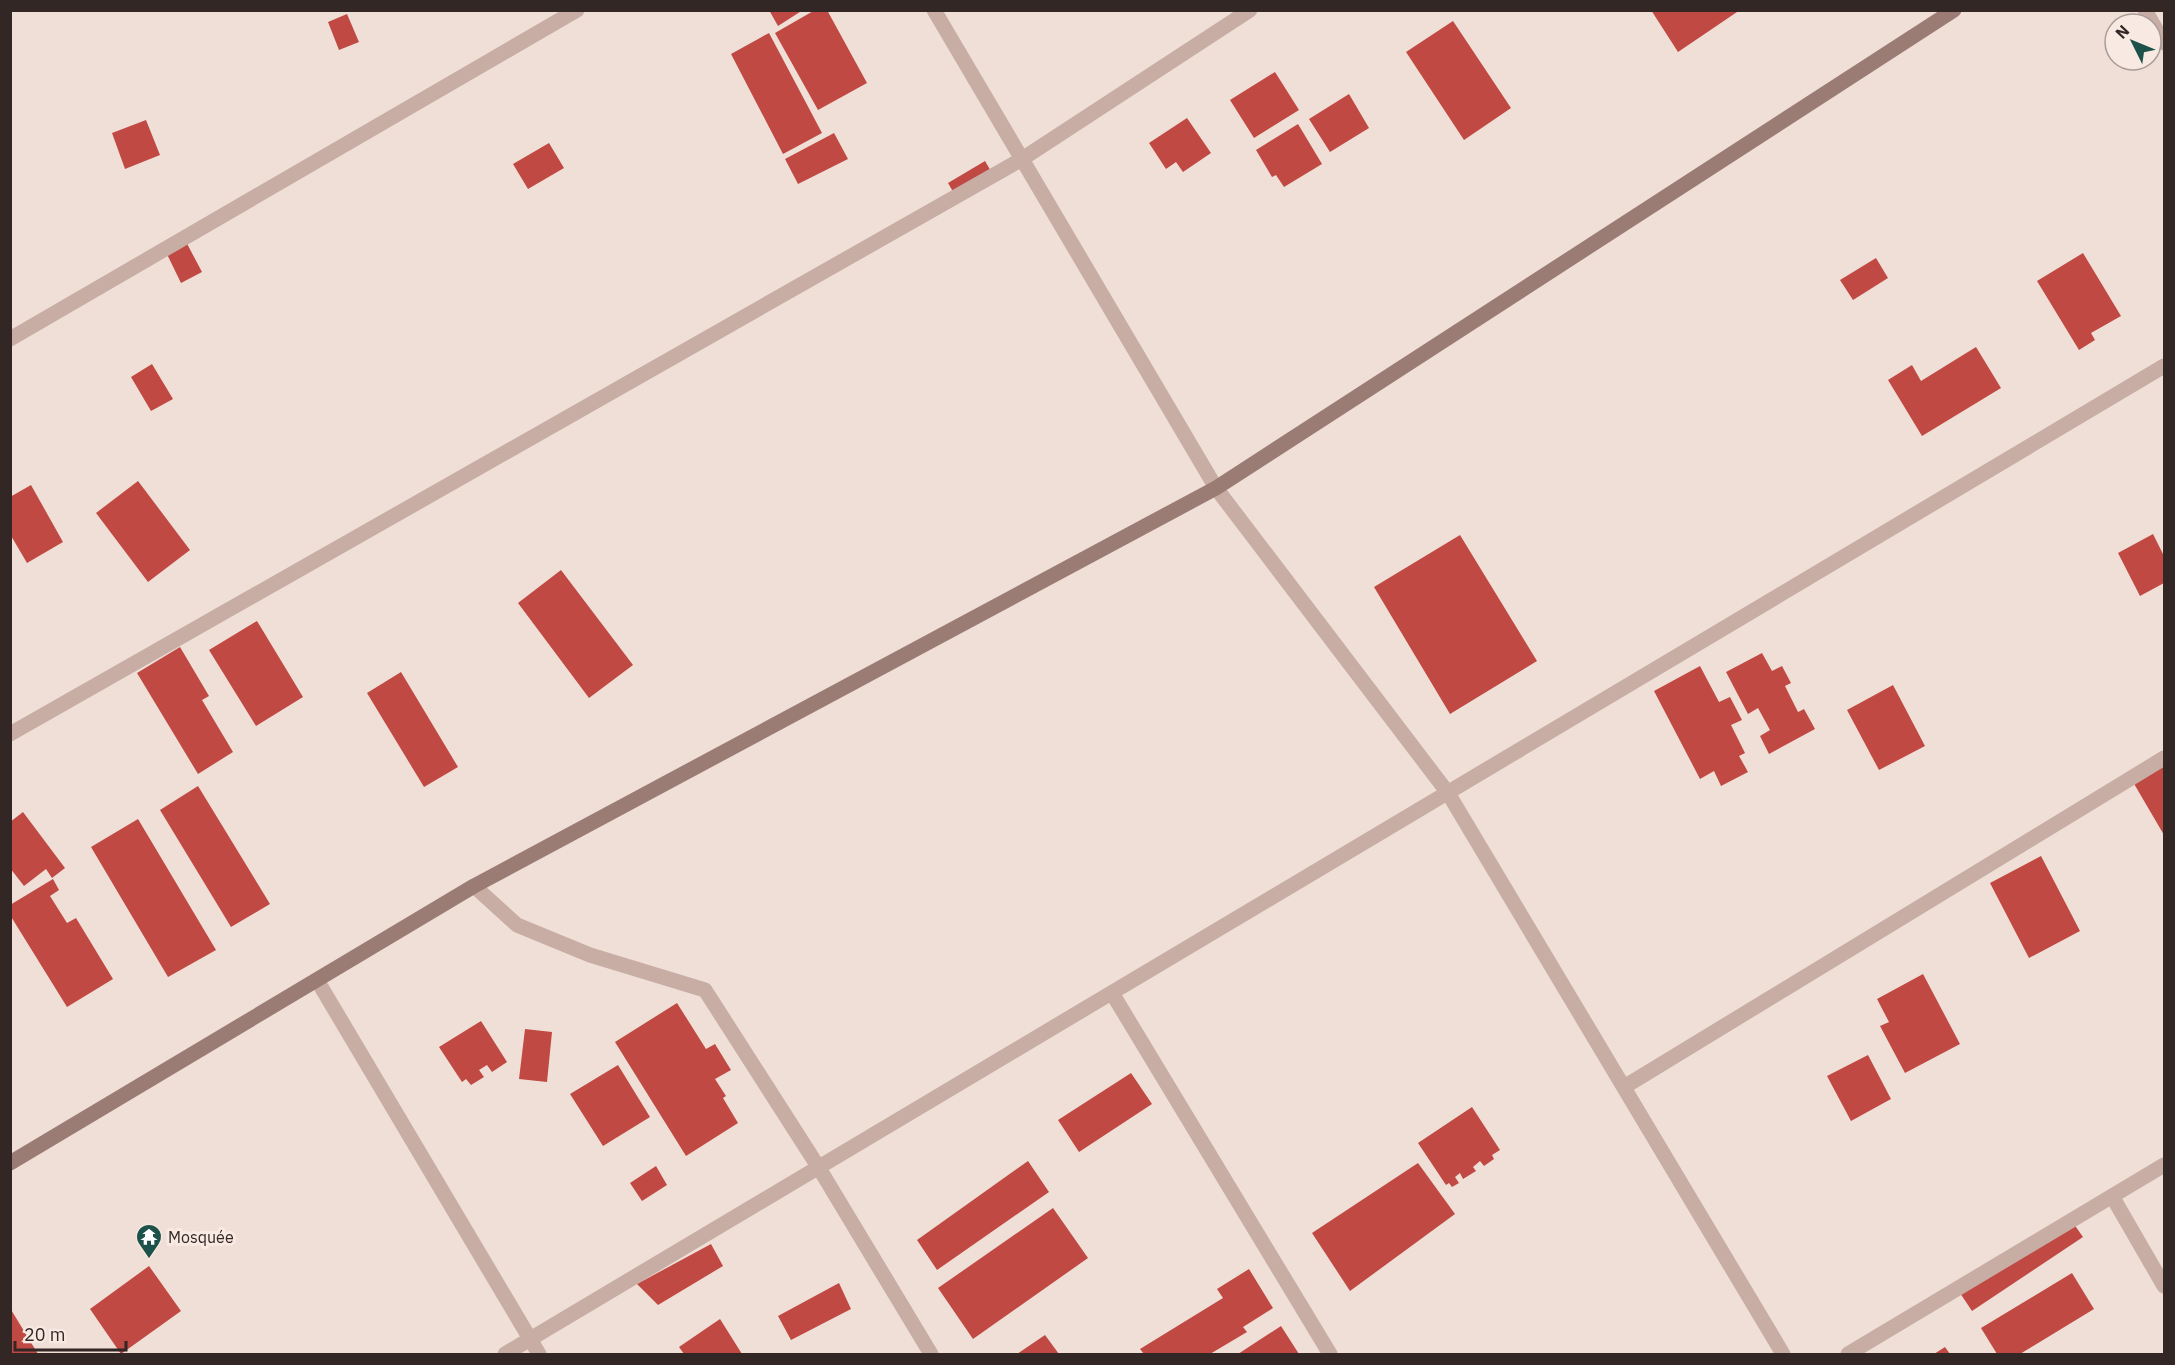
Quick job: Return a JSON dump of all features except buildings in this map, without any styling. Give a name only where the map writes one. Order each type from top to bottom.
[{"type":"street","points":[[10,339],[577,10]]},
{"type":"street","points":[[934,10],[1215,488],[1448,793],[1783,1354]]},
{"type":"street","points":[[10,734],[1022,159],[1250,10]]},
{"type":"street","points":[[10,1163],[474,886],[1215,488],[1954,10]]},
{"type":"street","points":[[2145,10],[2164,43]]},
{"type":"street","points":[[505,1354],[2164,366]]},
{"type":"street","points":[[1624,1087],[2164,759]]},
{"type":"street","points":[[474,886],[517,925],[590,955],[705,990],[819,1168],[931,1354]]},
{"type":"street","points":[[317,980],[539,1354]]},
{"type":"street","points":[[1112,993],[1330,1354]]},
{"type":"street","points":[[1848,1354],[2164,1165]]},
{"type":"street","points":[[2112,1196],[2164,1286]]},
{"type":"place","name":"Mosquée","points":[[149,1260]]}]
